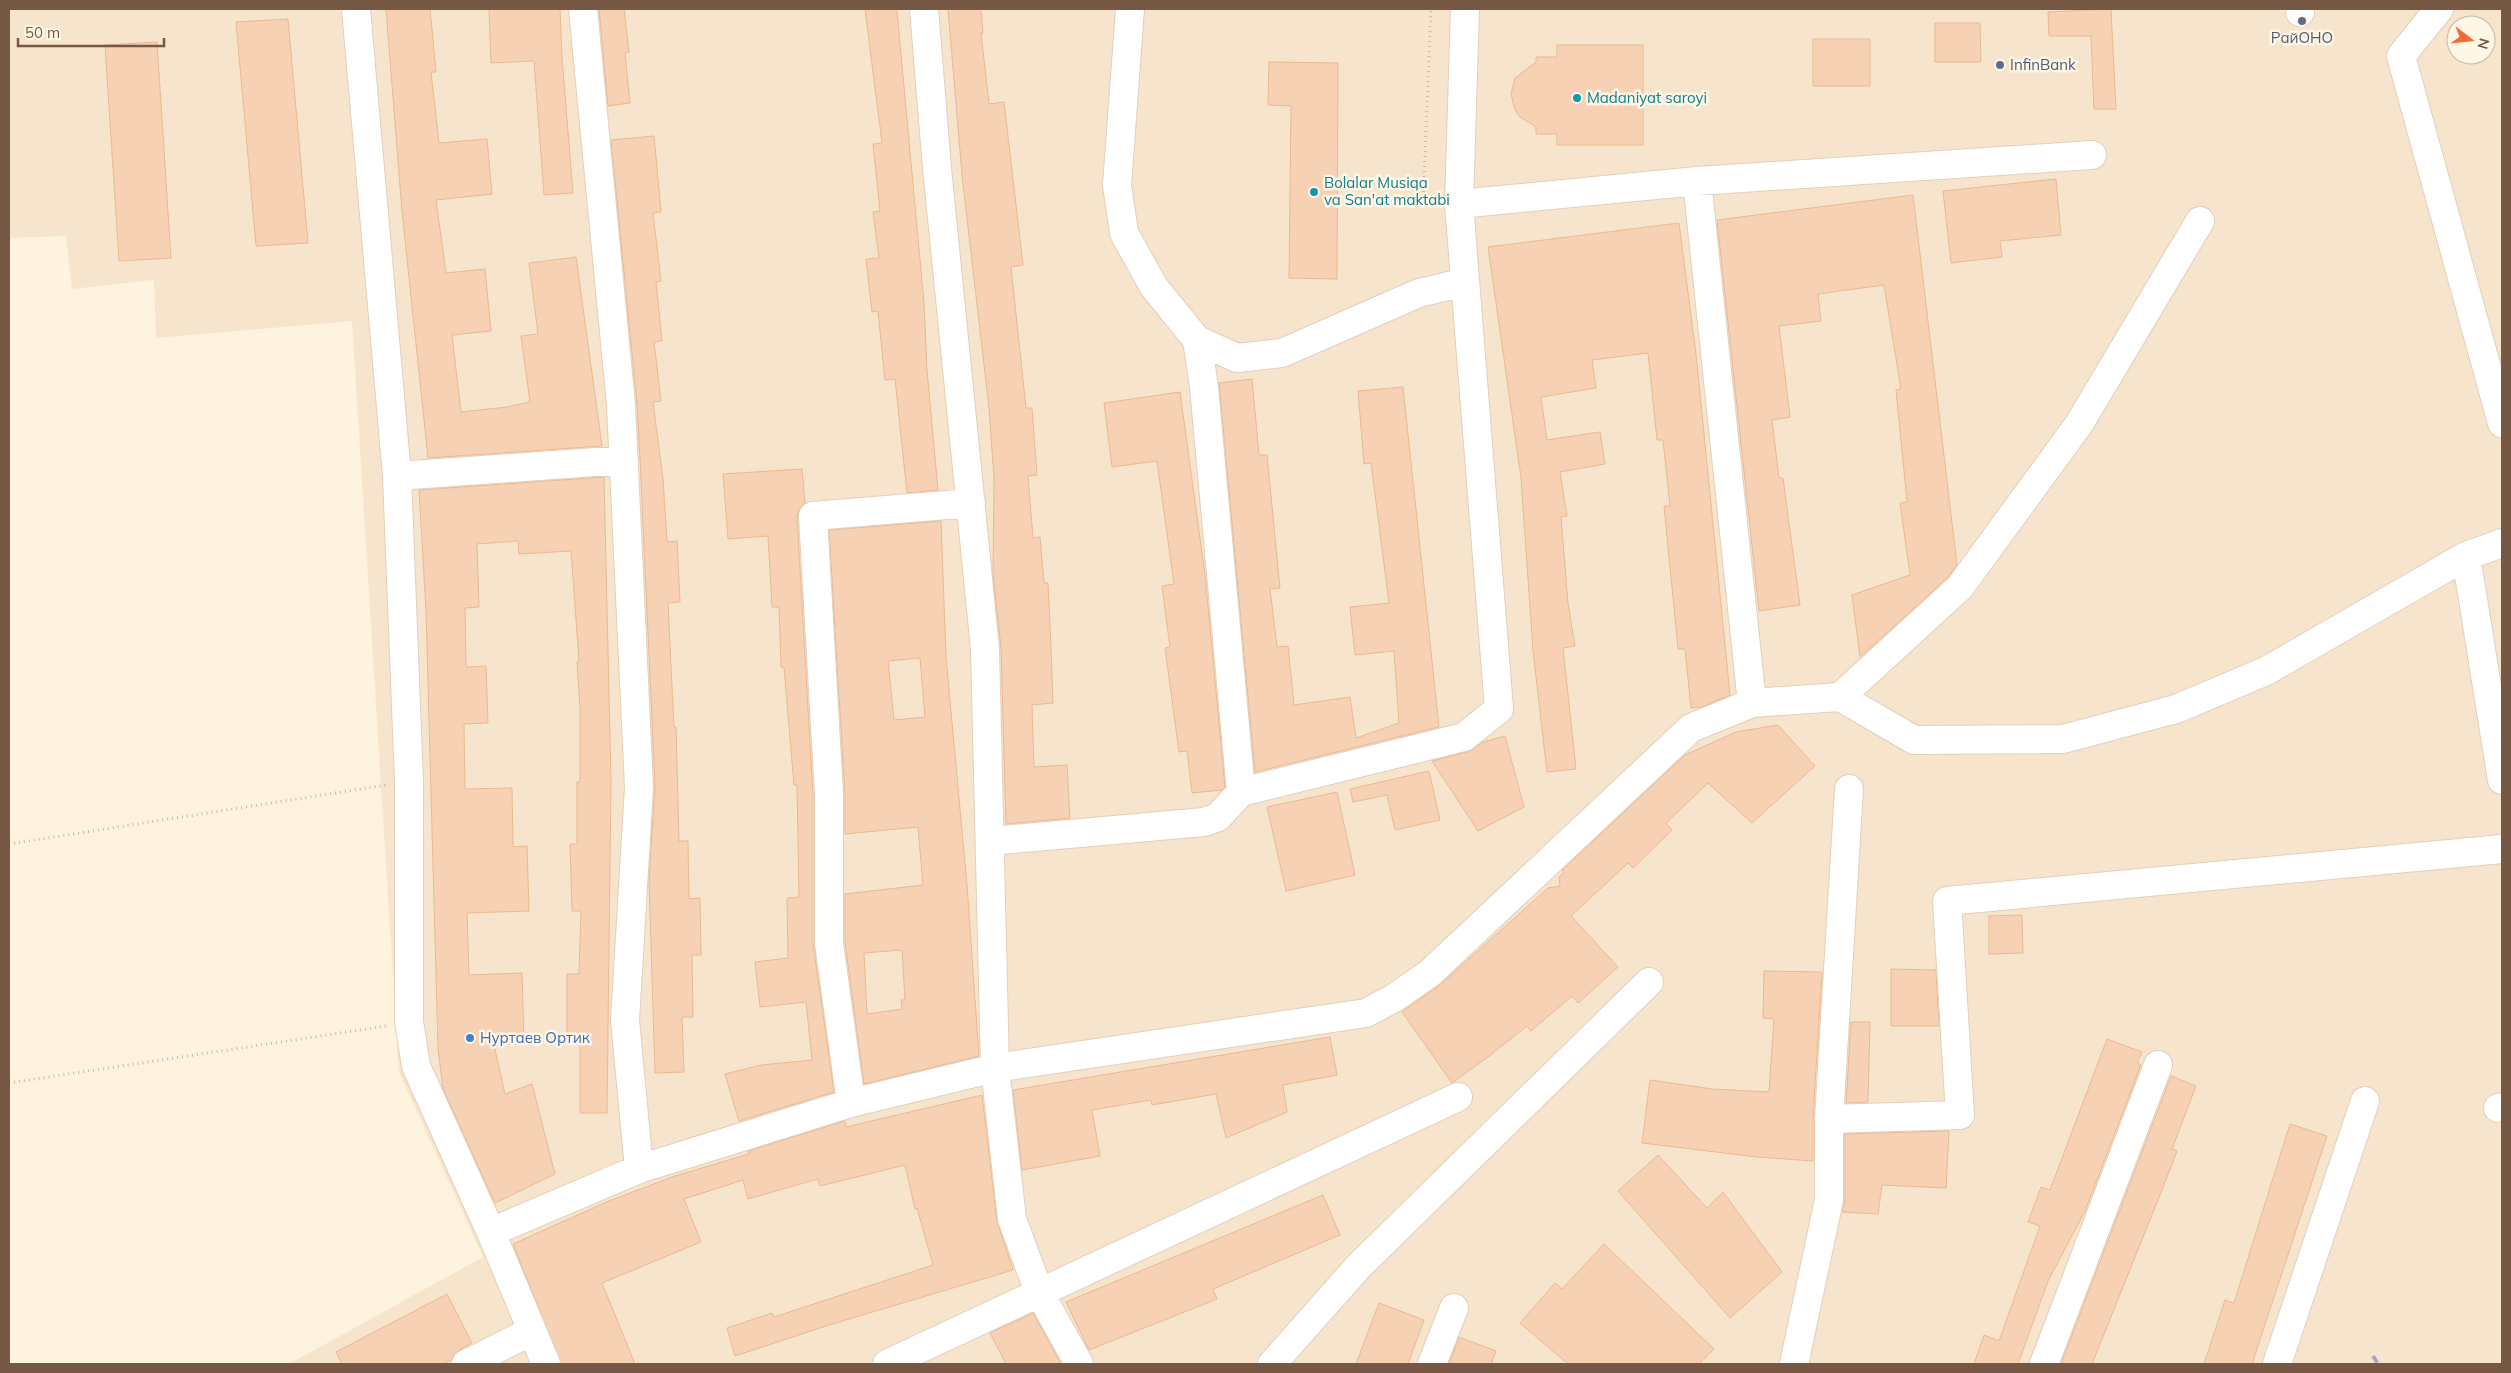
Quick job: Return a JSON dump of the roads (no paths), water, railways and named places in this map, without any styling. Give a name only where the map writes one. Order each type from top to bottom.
[{"type":"street","points":[[356,9],[397,476],[409,782],[409,1022],[416,1066],[491,1232],[546,1364]]},
{"type":"street","points":[[583,9],[620,395],[640,787],[625,1020],[639,1169]]},
{"type":"street","points":[[924,9],[937,168],[985,649],[995,1068],[1012,1219],[1039,1292],[1080,1364]]},
{"type":"street","points":[[1130,9],[1117,185],[1124,233],[1154,287],[1197,340],[1238,358],[1282,353],[1419,293],[1465,282]]},
{"type":"street","points":[[990,841],[1204,822],[1218,817],[1241,792],[1464,737],[1500,709],[1459,204],[1465,9]]},
{"type":"street","points":[[2439,9],[2401,56],[2502,423]]},
{"type":"street","points":[[1459,204],[1697,181],[2092,155]]},
{"type":"street","points":[[1697,181],[1752,703]]},
{"type":"street","points":[[1840,698],[1960,587],[2079,424],[2200,221]]},
{"type":"street","points":[[1197,340],[1204,387],[1241,792]]},
{"type":"street","points":[[397,476],[624,460]]},
{"type":"street","points":[[851,1103],[829,943],[829,794],[813,516],[971,503]]},
{"type":"street","points":[[491,1232],[639,1169],[851,1103],[995,1068],[1366,1012],[1394,998],[1430,973],[1691,728],[1752,703],[1840,698],[1914,740],[2063,739],[2176,709],[2266,671],[2466,556],[2502,542]]},
{"type":"street","points":[[2466,556],[2502,780]]},
{"type":"street","points":[[1794,1364],[1829,1200],[1829,1119],[1849,789]]},
{"type":"street","points":[[1829,1119],[1960,1115],[1947,901],[2502,849]]},
{"type":"street","points":[[1272,1364],[1359,1266],[1649,982]]},
{"type":"street","points":[[2044,1364],[2158,1065]]},
{"type":"street","points":[[887,1364],[1458,1097]]},
{"type":"street","points":[[2277,1364],[2366,1102]]},
{"type":"street","points":[[1432,1364],[1454,1308]]},
{"type":"street","points":[[466,1364],[532,1331]]},
{"type":"railway","points":[[2373,1356],[2378,1364]]},
{"type":"place","name":"РайОНО","points":[[2302,21]]},
{"type":"place","name":"InfinBank","points":[[2000,65]]},
{"type":"place","name":"Madaniyat saroyi","points":[[1577,98]]},
{"type":"place","name":"Bolalar Musiqa va San'at maktabi","points":[[1314,192]]},
{"type":"place","name":"Нуртаев Ортик","points":[[470,1038]]}]
